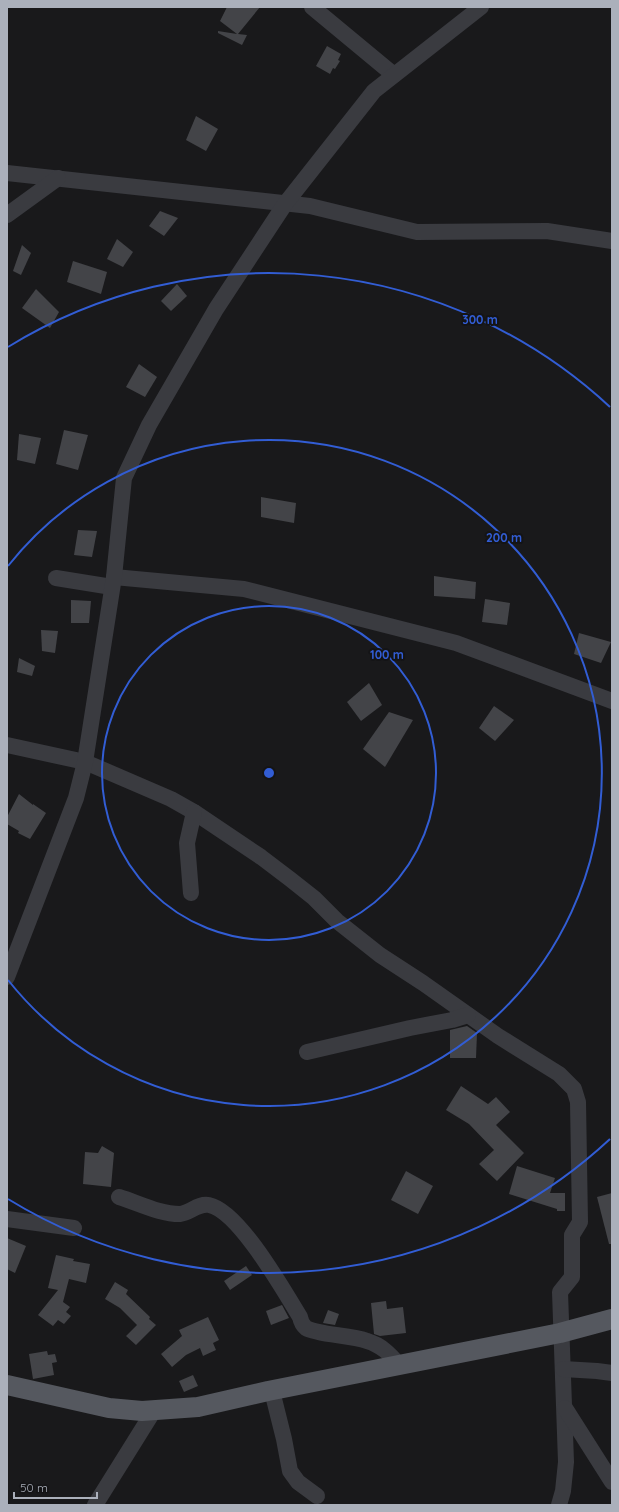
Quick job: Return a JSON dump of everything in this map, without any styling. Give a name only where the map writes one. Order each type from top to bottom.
[{"type":"main road","points":[[7,1385],[109,1408],[153,1412],[198,1407],[560,1333],[612,1319]]},
{"type":"street","points":[[312,7],[394,75]]},
{"type":"street","points":[[7,977],[76,798],[86,762],[113,582],[124,478],[149,425],[216,309],[285,204],[374,90],[481,7]]},
{"type":"street","points":[[7,173],[310,206],[417,232],[548,231],[612,241]]},
{"type":"street","points":[[7,215],[58,178]]},
{"type":"street","points":[[56,578],[244,589],[456,643],[612,701]]},
{"type":"street","points":[[7,745],[86,762],[171,799],[194,812],[290,879],[314,898],[337,921],[363,943],[498,1036],[559,1074],[574,1089],[576,1096],[579,1146],[580,1222],[572,1235],[572,1277],[560,1292],[560,1333],[565,1408],[566,1462],[564,1500]]},
{"type":"street","points":[[191,893],[187,843],[194,812]]},
{"type":"street","points":[[307,1052],[404,1029],[452,1020],[468,1015]]},
{"type":"street","points":[[119,1197],[166,1213],[182,1214],[198,1206],[209,1205],[223,1212],[246,1235],[265,1261],[300,1317],[304,1326],[318,1331],[367,1340],[380,1346],[389,1353],[399,1365]]},
{"type":"street","points":[[7,1219],[74,1228]]},
{"type":"street","points":[[563,1369],[612,1373]]},
{"type":"street","points":[[272,1391],[290,1471],[298,1482],[317,1496]]},
{"type":"street","points":[[565,1408],[612,1482]]},
{"type":"street","points":[[95,1505],[153,1412]]},
{"type":"building","points":[[227,7],[260,7],[238,34],[247,35],[242,45],[218,33],[218,31],[237,34],[220,21]]},
{"type":"building","points":[[327,46],[341,54],[338,60],[340,61],[335,69],[333,68],[330,74],[316,66]]},
{"type":"building","points":[[196,116],[218,129],[206,151],[186,140]]},
{"type":"building","points":[[160,211],[178,218],[164,236],[149,226]]},
{"type":"building","points":[[117,239],[133,252],[123,267],[107,259]]},
{"type":"building","points":[[22,245],[31,253],[21,275],[13,271]]},
{"type":"building","points":[[73,261],[107,272],[101,294],[67,282]]},
{"type":"building","points":[[177,284],[187,296],[171,311],[161,301]]},
{"type":"building","points":[[36,289],[59,312],[50,328],[22,308]]},
{"type":"building","points":[[139,364],[157,377],[145,397],[126,387]]},
{"type":"building","points":[[64,430],[88,435],[78,470],[56,464]]},
{"type":"building","points":[[19,434],[41,438],[35,464],[17,460]]},
{"type":"building","points":[[261,497],[296,503],[294,523],[261,517]]},
{"type":"building","points":[[78,530],[97,531],[92,557],[74,555]]},
{"type":"building","points":[[434,576],[476,582],[475,599],[434,596]]},
{"type":"building","points":[[485,599],[510,603],[507,625],[482,622]]},
{"type":"building","points":[[71,600],[91,601],[89,623],[71,623]]},
{"type":"building","points":[[41,630],[58,631],[55,653],[42,651]]},
{"type":"building","points":[[579,633],[611,642],[601,663],[574,654]]},
{"type":"building","points":[[19,658],[35,666],[32,676],[17,672]]},
{"type":"building","points":[[369,683],[382,705],[361,721],[347,702]]},
{"type":"building","points":[[494,706],[514,720],[495,741],[479,728]]},
{"type":"building","points":[[389,712],[413,720],[385,767],[363,749]]},
{"type":"building","points":[[19,794],[46,813],[30,839],[18,833],[19,831],[7,824],[7,817]]},
{"type":"building","points":[[467,1026],[477,1033],[476,1058],[450,1058],[450,1030]]},
{"type":"building","points":[[461,1086],[488,1104],[496,1097],[510,1112],[496,1125],[524,1153],[497,1181],[479,1164],[494,1150],[469,1124],[446,1110]]},
{"type":"building","points":[[102,1146],[114,1153],[111,1187],[83,1184],[85,1152],[98,1153]]},
{"type":"building","points":[[517,1166],[555,1178],[550,1193],[565,1193],[565,1211],[557,1211],[557,1209],[509,1194]]},
{"type":"building","points":[[406,1171],[433,1186],[418,1214],[391,1200]]},
{"type":"building","points":[[612,1193],[612,1244],[609,1244],[597,1197]]},
{"type":"building","points":[[7,1238],[26,1246],[15,1273],[7,1269]]},
{"type":"building","points":[[56,1255],[74,1259],[73,1261],[90,1264],[86,1283],[69,1279],[63,1302],[70,1307],[66,1312],[71,1316],[64,1324],[58,1320],[53,1326],[38,1315],[58,1290],[48,1288]]},
{"type":"building","points":[[246,1266],[252,1275],[230,1290],[224,1281]]},
{"type":"building","points":[[115,1282],[128,1290],[126,1294],[150,1317],[149,1319],[156,1325],[136,1345],[126,1336],[137,1325],[120,1308],[105,1299]]},
{"type":"building","points":[[386,1301],[387,1309],[403,1307],[406,1333],[380,1336],[374,1334],[371,1303]]},
{"type":"building","points":[[282,1305],[289,1318],[271,1325],[266,1311]]},
{"type":"building","points":[[328,1310],[339,1314],[335,1325],[323,1323]]},
{"type":"building","points":[[208,1317],[219,1340],[213,1343],[216,1350],[203,1356],[200,1348],[186,1355],[172,1367],[161,1354],[182,1336],[179,1330]]},
{"type":"building","points":[[47,1351],[48,1355],[55,1354],[57,1362],[52,1363],[54,1375],[33,1379],[29,1354]]},
{"type":"building","points":[[193,1375],[198,1386],[184,1392],[179,1381]]}]
